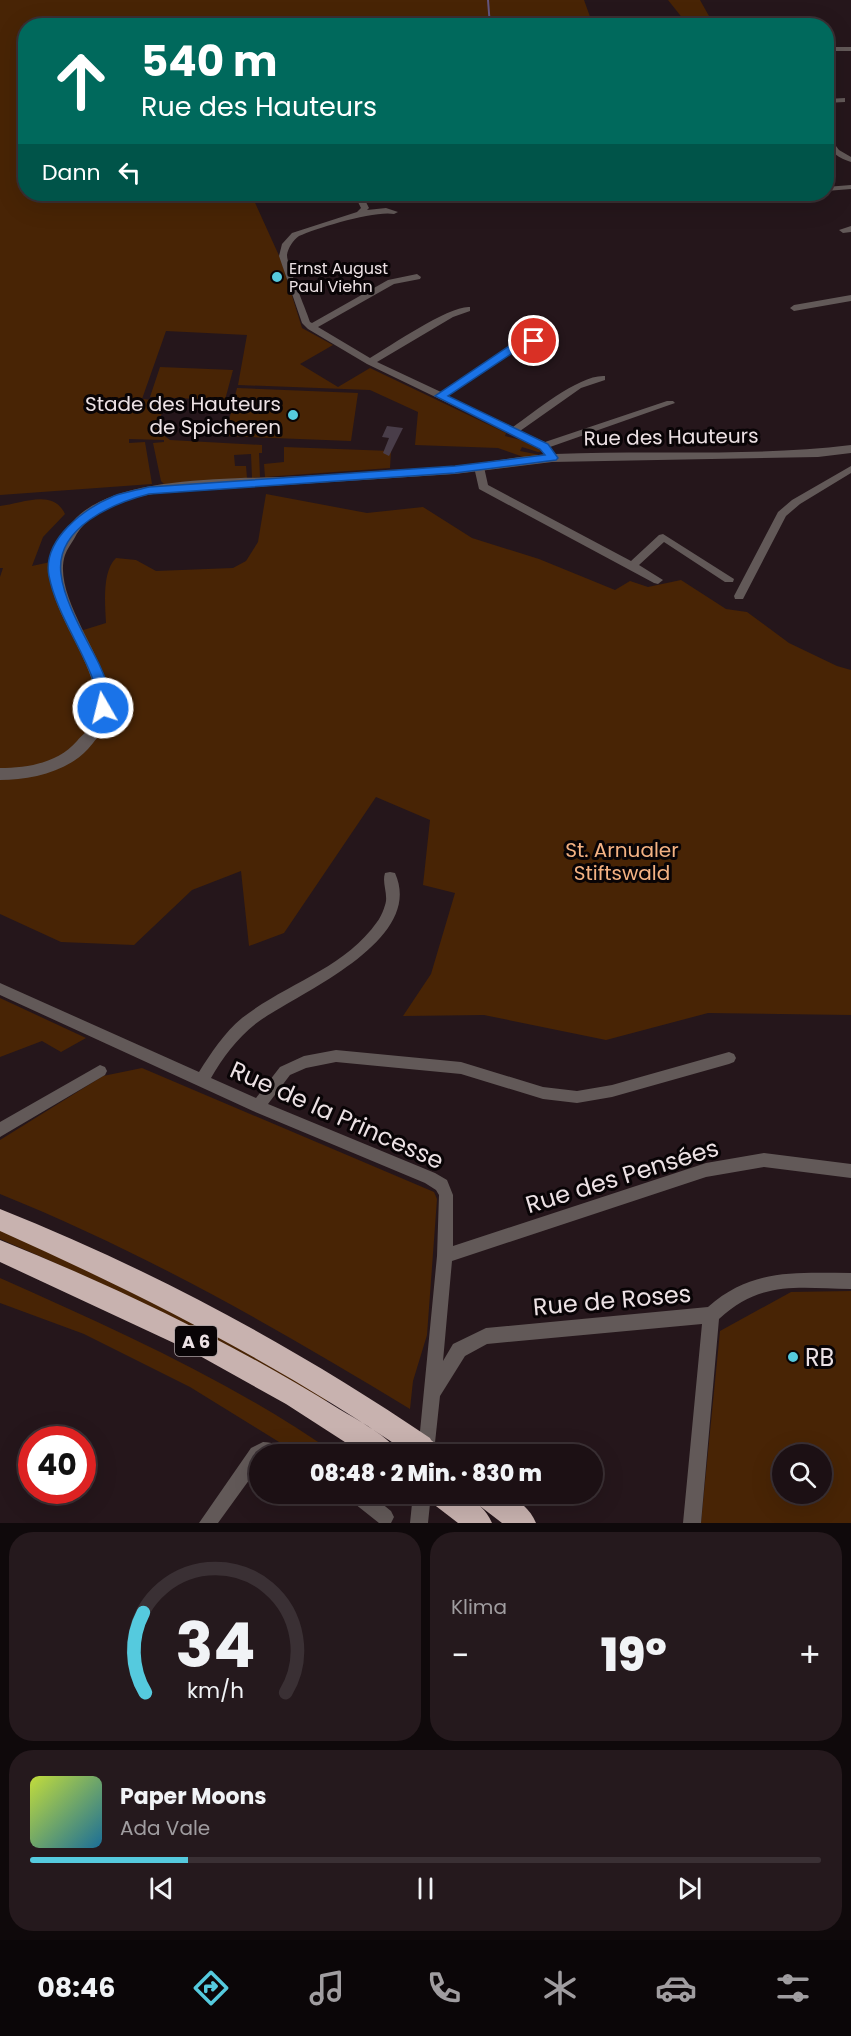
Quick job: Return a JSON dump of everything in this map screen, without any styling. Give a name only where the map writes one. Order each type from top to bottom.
[{"type":"highway","name":"A 6","points":[[0,1220],[94,1260],[205,1315],[304,1370],[385,1421],[415,1444]]},
{"type":"highway","name":"A 6","points":[[0,1251],[130,1307],[192,1338],[290,1394],[370,1444]]},
{"type":"highway","points":[[454,1504],[479,1523]]},
{"type":"highway","points":[[498,1504],[523,1523]]},
{"type":"street","points":[[834,49],[851,49]]},
{"type":"street","points":[[834,100],[842,100]]},
{"type":"street","points":[[834,148],[836,152],[851,160]]},
{"type":"street","points":[[834,188],[851,187]]},
{"type":"street","points":[[360,214],[365,208],[362,201]]},
{"type":"street","points":[[394,212],[386,210],[360,214],[295,236],[286,244],[283,256],[303,316],[311,327],[370,362],[544,446],[552,458]]},
{"type":"street","points":[[311,327],[391,282],[417,276]]},
{"type":"street","points":[[794,308],[851,298]]},
{"type":"street","points":[[370,362],[450,315],[467,309]]},
{"type":"street","points":[[440,396],[516,346],[534,341]]},
{"type":"street","points":[[512,432],[578,386],[602,378]]},
{"type":"street","points":[[544,446],[670,403]]},
{"type":"street","name":"Rue des Hauteurs","points":[[0,774],[34,771],[68,758],[94,735],[102,721],[104,696],[67,611],[55,574],[55,561],[62,542],[77,523],[117,499],[159,489],[485,467],[552,458],[701,457],[818,453],[851,449]]},
{"type":"street","points":[[485,467],[483,487],[658,580]]},
{"type":"street","points":[[739,596],[782,514],[796,502],[851,470]]},
{"type":"street","points":[[632,566],[663,537],[729,579]]},
{"type":"street","points":[[202,1080],[226,1043],[253,1018],[342,964],[376,934],[393,901],[394,892],[390,877]]},
{"type":"street","name":"Rue de la Princesse","points":[[0,989],[258,1106],[442,1185],[446,1195],[445,1256],[427,1444]]},
{"type":"street","points":[[258,1106],[285,1071],[304,1062],[336,1056],[461,1068],[543,1093],[577,1097],[612,1091],[729,1058]]},
{"type":"street","points":[[0,1130],[100,1071]]},
{"type":"street","name":"Rue des Pensées","points":[[445,1256],[685,1175],[728,1165],[764,1160],[851,1171]]},
{"type":"street","name":"Rue de Roses","points":[[431,1394],[459,1350],[486,1336],[711,1315],[726,1299],[762,1282],[851,1281]]},
{"type":"street","points":[[692,1523],[711,1315]]},
{"type":"street","points":[[208,1523],[249,1465]]},
{"type":"street","points":[[369,1504],[385,1517]]},
{"type":"street","points":[[419,1523],[421,1504]]},
{"type":"green space","points":[[0,0],[584,0],[590,18],[18,18],[18,201],[254,201],[281,260],[302,328],[333,345],[300,364],[338,387],[370,368],[506,433],[505,436],[521,440],[544,451],[538,452],[522,447],[520,451],[540,455],[526,458],[498,448],[415,445],[418,412],[370,390],[238,385],[247,335],[166,331],[142,399],[165,401],[157,430],[170,440],[262,445],[262,453],[259,453],[260,477],[252,478],[251,454],[234,455],[235,466],[246,466],[247,478],[164,484],[161,481],[153,443],[164,442],[164,440],[129,439],[129,443],[145,442],[152,484],[0,495]]},
{"type":"green space","points":[[668,0],[700,0],[710,18],[682,18]]},
{"type":"green space","points":[[160,367],[233,370],[225,400],[150,397]]},
{"type":"green space","name":"Stade des Hauteurs de Spicheren","points":[[237,388],[358,393],[351,441],[225,436]]},
{"type":"green space","points":[[284,447],[391,451],[390,468],[265,477],[264,464],[284,462]]},
{"type":"green space","name":"St. Arnualer Stiftswald","points":[[266,494],[367,513],[423,507],[472,538],[539,559],[615,590],[630,581],[648,587],[681,580],[726,609],[747,612],[789,643],[837,666],[851,670],[851,1015],[708,1013],[606,1040],[484,1015],[403,1016],[431,974],[455,893],[423,885],[430,820],[376,797],[284,933],[249,946],[241,871],[192,890],[134,945],[61,942],[0,914],[0,577],[3,568],[0,568],[0,506],[36,499],[45,500],[60,506],[65,514],[43,537],[32,566],[55,561],[77,632],[106,623],[106,579],[116,558],[136,560],[156,571],[233,568],[246,561],[258,542]]},
{"type":"green space","points":[[0,998],[86,1038],[61,1052],[42,1041],[0,1057]]},
{"type":"green space","points":[[142,1068],[434,1192],[437,1199],[427,1335],[413,1381],[410,1409],[310,1349],[158,1266],[0,1194],[0,1140],[103,1076]]},
{"type":"green space","points":[[0,1230],[89,1268],[333,1398],[326,1401],[166,1315],[0,1239]]},
{"type":"green space","points":[[0,1278],[173,1358],[256,1403],[321,1444],[282,1444],[190,1387],[84,1334],[0,1303]]},
{"type":"green space","points":[[851,1291],[851,1523],[701,1523],[720,1331],[791,1292]]},
{"type":"building","points":[[387,426],[403,428],[389,456],[383,453],[389,438],[382,437]]},
{"type":"waterway","points":[[488,0],[489,18]]},
{"type":"place","name":"Ernst August Paul Viehn","points":[[277,277]]},
{"type":"place","name":"Stade des Hauteurs de Spicheren","points":[[293,415]]},
{"type":"place","name":"RB","points":[[793,1357]]},
{"type":"route","points":[[103,708],[104,696],[98,676],[67,611],[55,574],[57,551],[77,523],[117,499],[159,489],[455,470],[552,458],[544,446],[440,396],[516,346],[534,341]]}]
